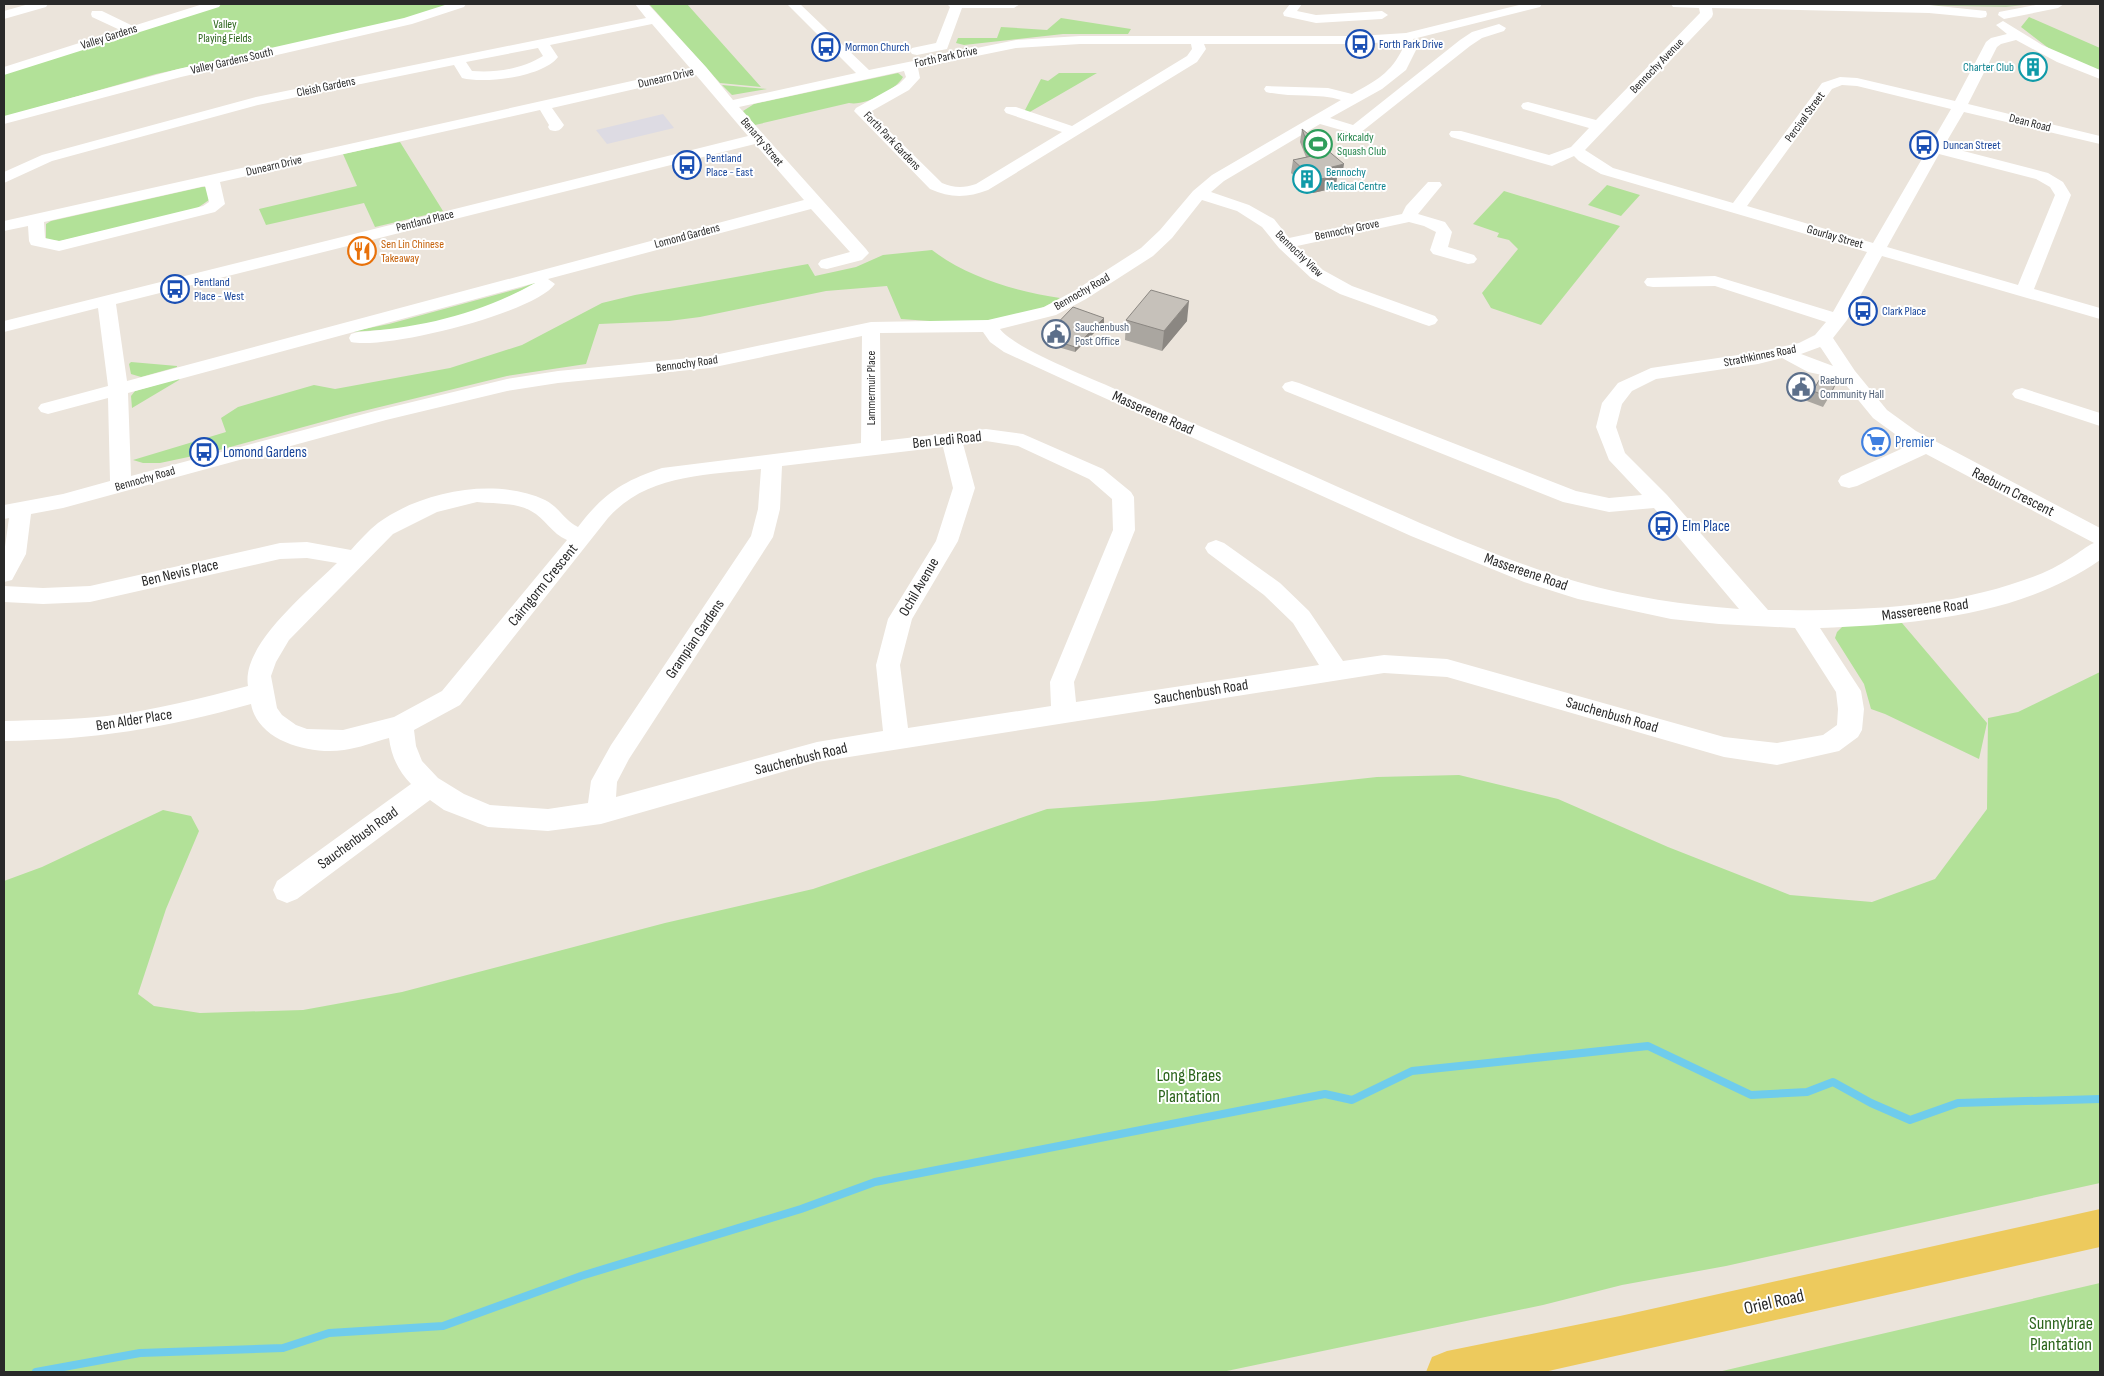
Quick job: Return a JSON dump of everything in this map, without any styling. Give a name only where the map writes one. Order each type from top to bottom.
[{"type":"main road","name":"Oriel Road","points":[[1447,1372],[1613,1338],[2100,1228]]},
{"type":"street","points":[[4,15],[42,4]]},
{"type":"street","name":"Valley Gardens","points":[[4,71],[215,4]]},
{"type":"street","name":"Valley Gardens South","points":[[4,120],[178,73],[407,21],[460,4]]},
{"type":"street","name":"Benarty Street","points":[[641,4],[860,253],[856,256],[827,264]]},
{"type":"street","points":[[793,4],[866,75]]},
{"type":"street","points":[[952,4],[1014,4]]},
{"type":"street","points":[[942,46],[957,4]]},
{"type":"street","points":[[1296,4],[1289,13],[1308,18],[1382,15]]},
{"type":"street","points":[[1427,73],[1401,66],[1410,48],[1406,37],[1448,28],[1536,4]]},
{"type":"street","points":[[1677,4],[1929,9],[1981,14],[1991,12],[2002,18],[2016,36],[2046,52],[2100,76]]},
{"type":"street","name":"Bennochy Avenue","points":[[1456,134],[1557,163],[1557,157],[1576,150],[1707,14],[1704,4]]},
{"type":"street","points":[[2002,18],[2058,4]]},
{"type":"street","points":[[1478,7],[1495,15]]},
{"type":"street","points":[[97,14],[131,30]]},
{"type":"street","name":"Cleish Gardens","points":[[4,178],[47,158],[256,102],[654,20]]},
{"type":"street","points":[[1318,119],[1355,130],[1477,35],[1520,21]]},
{"type":"street","points":[[1822,339],[1838,320],[1934,148],[1960,106],[1991,45],[1996,41],[2016,36]]},
{"type":"street","name":"Forth Park Drive","points":[[731,105],[956,55],[1016,44],[1080,40],[1353,40],[1406,37]]},
{"type":"street","points":[[952,209],[959,193],[970,192],[982,187],[1192,59],[1199,49],[1196,40]]},
{"type":"street","points":[[458,60],[466,74],[485,77],[539,65],[550,57],[542,43]]},
{"type":"street","points":[[855,64],[942,46],[956,55]]},
{"type":"street","name":"Forth Park Gardens","points":[[910,65],[913,78],[904,87],[861,111],[936,186],[946,191],[959,193]]},
{"type":"street","name":"Bennochy Road","points":[[13,510],[63,501],[382,415],[507,385],[558,377],[710,362],[871,328],[988,326],[1050,311],[1080,296],[1147,252],[1166,234],[1199,194],[1218,178],[1377,86],[1401,66]]},
{"type":"street","name":"Dunearn Drive","points":[[4,226],[701,70]]},
{"type":"street","name":"Percival Street","points":[[1737,209],[1827,86],[1833,82],[1857,82],[1960,106]]},
{"type":"street","points":[[1271,89],[1288,92],[1328,92],[1354,99]]},
{"type":"street","points":[[544,106],[557,125],[555,128]]},
{"type":"street","points":[[1528,106],[1600,126]]},
{"type":"street","name":"Dean Road","points":[[1960,106],[2100,140]]},
{"type":"street","points":[[1011,110],[1073,131]]},
{"type":"street","name":"Pentland Place","points":[[4,326],[759,138]]},
{"type":"street","points":[[1934,148],[2042,176],[2061,188],[2063,195],[2024,291]]},
{"type":"street","name":"Gourlay Street","points":[[1576,150],[1593,164],[1607,171],[2100,314]]},
{"type":"street","points":[[36,219],[37,242],[59,246],[209,209],[217,204],[212,180]]},
{"type":"street","points":[[1409,217],[1412,209],[1434,185]]},
{"type":"street","name":"Bennochy View","points":[[1199,194],[1243,208],[1268,223],[1285,244],[1317,274],[1331,282],[1346,290],[1429,320]]},
{"type":"street","name":"Lomond Gardens","points":[[48,408],[329,333],[336,338],[360,338],[414,332],[444,324],[482,313],[534,291],[560,275],[560,269],[814,202]]},
{"type":"street","name":"Bennochy Grove","points":[[1285,244],[1409,217],[1439,226],[1444,232],[1439,250],[1468,259]]},
{"type":"street","points":[[1652,282],[1715,281],[1738,286],[1838,320]]},
{"type":"street","points":[[106,300],[118,390],[121,486]]},
{"type":"street","name":"Massereene Road","points":[[988,326],[997,338],[1011,348],[1035,360],[1334,493],[1525,573],[1603,596],[1655,607],[1709,615],[1802,619],[1885,616],[1968,604],[2036,585],[2081,563],[2100,549]]},
{"type":"street","name":"Lammermuir Place","points":[[871,328],[871,448]]},
{"type":"street","name":"Strathkinnes Road","points":[[1760,617],[1659,500],[1616,455],[1606,427],[1612,403],[1625,387],[1651,374],[1758,358],[1786,352],[1822,339]]},
{"type":"street","name":"Raeburn Crescent","points":[[1822,339],[1828,344],[1847,374],[1880,414],[1925,446],[2100,537]]},
{"type":"street","points":[[1786,352],[1797,360],[1834,373],[1847,374]]},
{"type":"street","points":[[1292,387],[1571,498],[1609,505],[1659,500]]},
{"type":"street","points":[[2022,394],[2100,420]]},
{"type":"street","name":"Ben Ledi Road","points":[[582,537],[607,505],[626,491],[649,480],[677,472],[986,435],[1023,440],[1096,474],[1123,498],[1124,530],[1062,682],[1064,713]]},
{"type":"street","name":"Ochil Avenue","points":[[897,739],[888,665],[900,619],[947,541],[964,488],[951,439]]},
{"type":"street","points":[[1848,481],[1925,446]]},
{"type":"street","name":"Grampian Gardens","points":[[601,813],[604,781],[620,752],[762,538],[769,512],[772,460]]},
{"type":"street","name":"Cairngorm Crescent","points":[[477,495],[514,498],[539,506],[567,531],[582,537],[451,698],[401,724],[343,740],[306,739],[288,732],[273,722],[265,710],[259,676],[264,660],[281,634],[356,559],[385,529],[406,516],[436,503],[477,495]]},
{"type":"street","points":[[4,574],[15,554],[13,510]]},
{"type":"street","points":[[1216,548],[1272,589],[1301,617],[1336,671]]},
{"type":"street","name":"Ben Nevis Place","points":[[4,594],[43,596],[90,594],[280,551],[307,550],[356,559]]},
{"type":"street","name":"Sauchenbush Road","points":[[401,724],[403,746],[411,767],[429,786],[454,802],[488,816],[548,820],[601,813],[817,752],[1384,664],[1447,668],[1724,747],[1777,754],[1830,744],[1849,730],[1851,709],[1848,691],[1802,619]]},
{"type":"street","name":"Ben Alder Place","points":[[4,732],[104,726],[145,720],[197,710],[261,692]]},
{"type":"street","name":"Sauchenbush Road","points":[[287,890],[429,786]]},
{"type":"shaded area","points":[[663,114],[674,128],[607,144],[596,130]]},
{"type":"green space","name":"Valley Playing Fields","points":[[222,4],[451,4],[404,20],[156,74],[4,117],[4,73]]},
{"type":"green space","points":[[649,4],[687,4],[761,87],[720,83]]},
{"type":"green space","points":[[1851,4],[2033,4],[2006,7]]},
{"type":"green space","points":[[2029,17],[2100,48],[2100,71],[2051,50],[2021,27]]},
{"type":"green space","points":[[1061,18],[1131,29],[1128,34],[1063,34],[964,45],[956,43],[958,38],[997,38],[1001,27],[1047,30]]},
{"type":"green space","points":[[898,73],[903,77],[887,92],[863,102],[849,103],[755,125],[743,111],[754,104]]},
{"type":"green space","points":[[1059,73],[1097,73],[1028,113],[1024,112],[1041,79],[1048,81]]},
{"type":"green space","points":[[722,85],[767,89],[732,95]]},
{"type":"green space","points":[[400,142],[443,211],[375,227],[364,203],[266,225],[259,209],[357,186],[343,154]]},
{"type":"green space","points":[[1607,185],[1640,195],[1621,216],[1588,205]]},
{"type":"green space","points":[[206,187],[209,200],[196,209],[61,241],[46,240],[46,224],[51,221]]},
{"type":"green space","points":[[1504,191],[1620,226],[1541,325],[1491,308],[1482,293],[1518,249],[1509,240],[1497,237],[1499,233],[1473,224]]},
{"type":"green space","points":[[932,250],[961,268],[993,282],[1027,292],[1060,298],[1042,308],[1003,319],[941,322],[901,319],[887,286],[826,291],[700,317],[669,321],[599,324],[586,364],[507,376],[351,414],[212,452],[160,463],[143,463],[133,460],[226,432],[221,418],[238,407],[314,385],[335,389],[450,368],[522,345],[602,303],[635,295],[808,264],[815,276],[856,267],[883,255]]},
{"type":"green space","points":[[550,277],[479,311],[413,328],[349,332],[389,324],[521,288]]},
{"type":"green space","points":[[131,362],[177,367],[141,377],[131,374],[129,364]]},
{"type":"green space","points":[[180,378],[132,408],[131,396],[135,391]]},
{"type":"green space","points":[[1902,623],[1987,723],[1979,759],[1871,709],[1864,684],[1835,638],[1837,632],[1843,626]]},
{"type":"green space","name":"Long Braes Plantation","points":[[2100,672],[2100,1183],[1726,1266],[1622,1285],[1543,1305],[1222,1372],[4,1372],[4,881],[42,867],[163,810],[191,816],[199,831],[166,909],[138,994],[154,1006],[200,1013],[303,1010],[402,992],[665,923],[813,889],[1047,809],[1154,801],[1377,777],[1459,775],[1558,799],[1668,847],[1790,895],[1872,902],[1935,879],[1987,809],[1988,718],[2018,712]]},
{"type":"green space","name":"Sunnybrae Plantation","points":[[2100,1283],[2100,1372],[1718,1372]]},
{"type":"building","points":[[1302,129],[1344,164],[1328,168],[1337,176],[1315,180],[1293,160],[1312,156]]},
{"type":"building","points":[[1151,290],[1189,301],[1164,331],[1126,320]]},
{"type":"building","points":[[1073,307],[1104,318],[1075,347],[1044,337]]},
{"type":"building","points":[[1822,375],[1837,381],[1829,397],[1813,391]]},
{"type":"waterway","points":[[36,1372],[140,1353],[283,1348],[329,1333],[443,1326],[581,1276],[801,1209],[875,1182],[1325,1094],[1352,1100],[1412,1071],[1648,1046],[1751,1095],[1807,1092],[1833,1082],[1871,1103],[1910,1120],[1958,1103],[2100,1099]]},
{"type":"place","name":"Forth Park Drive","points":[[1360,44]]},
{"type":"place","name":"Mormon Church","points":[[826,47]]},
{"type":"place","name":"Charter Club","points":[[2033,67]]},
{"type":"place","name":"Kirkcaldy Squash Club","points":[[1318,144]]},
{"type":"place","name":"Duncan Street","points":[[1924,145]]},
{"type":"place","name":"Pentland Place - East","points":[[687,165]]},
{"type":"place","name":"Bennochy Medical Centre","points":[[1307,179]]},
{"type":"place","name":"Sen Lin Chinese Takeaway","points":[[362,251]]},
{"type":"place","name":"Pentland Place - West","points":[[175,289]]},
{"type":"place","name":"Clark Place","points":[[1863,311]]},
{"type":"place","name":"Sauchenbush Post Office","points":[[1056,334]]},
{"type":"place","name":"Raeburn Community Hall","points":[[1801,387]]},
{"type":"place","name":"Premier","points":[[1876,442]]},
{"type":"place","name":"Lomond Gardens","points":[[204,452]]},
{"type":"place","name":"Elm Place","points":[[1663,526]]}]
